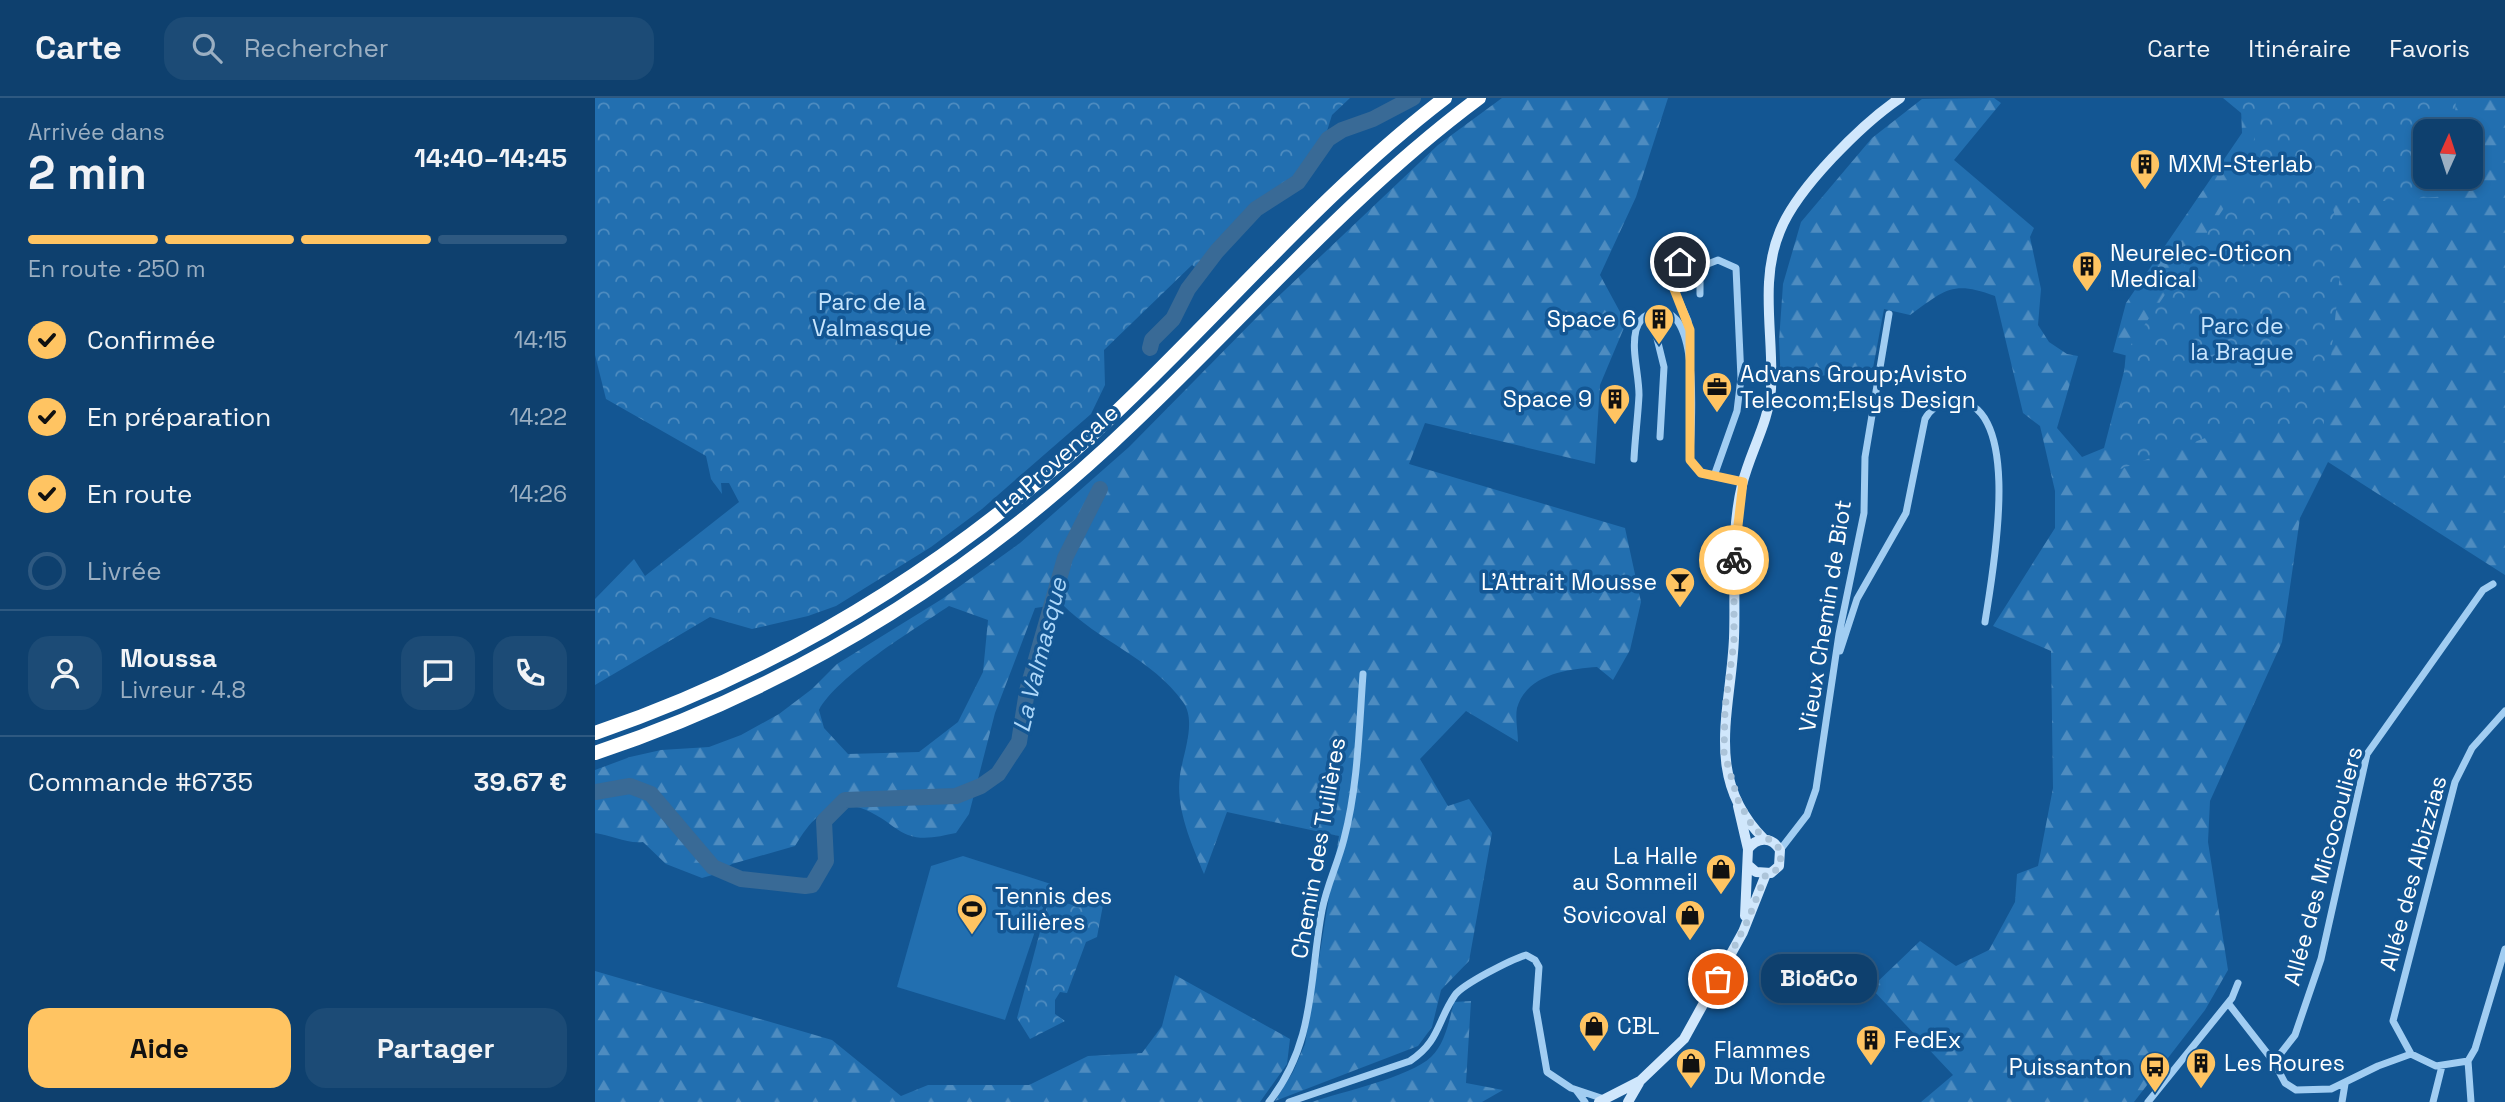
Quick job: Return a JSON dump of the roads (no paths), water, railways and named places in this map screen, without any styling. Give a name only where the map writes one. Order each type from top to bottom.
[{"type":"highway","name":"La Provençale","points":[[595,733],[689,697],[795,647],[901,586],[981,529],[1112,417],[1344,185],[1445,98]]},
{"type":"highway","name":"La Provençale","points":[[595,753],[709,711],[804,666],[904,608],[986,550],[1049,500],[1134,423],[1359,198],[1479,98]]},
{"type":"main road","points":[[1743,932],[1748,849],[1738,800],[1727,765],[1724,730],[1734,642],[1734,558],[1743,482],[1765,420],[1771,389],[1768,290],[1772,259],[1779,232],[1792,208],[1816,177],[1875,118],[1900,98]]},
{"type":"main road","points":[[1628,1102],[1640,1081],[1693,1026],[1743,932],[1766,874],[1779,866],[1773,844],[1754,829],[1738,800]]},
{"type":"main road","points":[[1748,849],[1755,842],[1773,844]]},
{"type":"main road","points":[[1748,865],[1756,872],[1766,874]]},
{"type":"main road","points":[[1607,1100],[1640,1081]]},
{"type":"street","points":[[1671,239],[1681,258],[1674,289],[1690,325],[1690,460],[1701,473],[1743,482]]},
{"type":"street","points":[[1700,294],[1700,267],[1718,260],[1736,268],[1741,378],[1737,411],[1714,476]]},
{"type":"street","points":[[1634,459],[1639,395],[1635,336],[1641,320],[1651,314],[1666,314],[1674,319],[1684,332],[1691,352]]},
{"type":"street","points":[[1651,314],[1664,367],[1660,437]]},
{"type":"street","name":"Vieux Chemin de Biot","points":[[1773,844],[1790,833],[1807,815],[1813,800],[1839,634],[1864,513],[1865,457],[1889,314]]},
{"type":"street","points":[[1836,665],[1857,599],[1906,513],[1925,419],[1934,408],[1947,402],[1966,404],[1982,416],[1997,459],[2000,515],[1985,622]]},
{"type":"street","name":"Allée des Micocouliers","points":[[2274,1062],[2295,1035],[2321,959],[2367,754],[2483,590],[2493,584]]},
{"type":"street","name":"Chemin des Tuilières","points":[[1269,1102],[1294,1062],[1314,989],[1319,925],[1344,838],[1356,766],[1363,674]]},
{"type":"street","name":"Allée des Albizzias","points":[[2411,1054],[2393,1021],[2455,782],[2472,748],[2505,711]]},
{"type":"street","points":[[2471,1102],[2468,1061],[2475,1049],[2505,949]]},
{"type":"street","points":[[1289,1102],[1410,1061],[1426,1051],[1438,1034],[1457,992],[1477,978],[1526,955],[1535,960],[1539,967],[1536,1009],[1547,1072],[1576,1089],[1607,1100]]},
{"type":"street","points":[[2148,1102],[2228,1003],[2238,983]]},
{"type":"street","points":[[2228,1003],[2274,1062],[2285,1083],[2296,1090],[2313,1092],[2345,1084],[2378,1066],[2411,1054],[2442,1066],[2468,1061]]},
{"type":"street","points":[[2433,1102],[2442,1066]]},
{"type":"street","points":[[2341,1102],[2345,1084]]},
{"type":"street","points":[[1576,1089],[1585,1102]]},
{"type":"waterway","name":"La Valmasque","points":[[1150,348],[1152,340],[1173,319],[1188,289],[1217,251],[1256,209],[1298,182],[1328,139],[1413,98]]},
{"type":"waterway","name":"La Valmasque","points":[[595,792],[630,786],[651,794],[713,867],[741,879],[805,886],[812,885],[826,861],[824,821],[845,800],[956,796],[981,786],[998,774],[1019,742],[1027,691],[1065,558],[1100,489]]},
{"type":"place","name":"MXM-Sterlab","points":[[2145,191]]},
{"type":"place","name":"Neurelec-Oticon Medical","points":[[2087,293]]},
{"type":"place","name":"Space 6","points":[[1659,346]]},
{"type":"place","name":"Advans Group;Avisto Telecom;Elsys Design","points":[[1717,414]]},
{"type":"place","name":"Space 9","points":[[1615,426]]},
{"type":"place","name":"L'Attrait Mousse","points":[[1680,609]]},
{"type":"place","name":"La Halle au Sommeil","points":[[1721,896]]},
{"type":"place","name":"Tennis des Tuilières","points":[[972,936]]},
{"type":"place","name":"Sovicoval","points":[[1690,942]]},
{"type":"place","name":"Bio&Co","points":[[1718,979]]},
{"type":"place","name":"CBL","points":[[1594,1053]]},
{"type":"place","name":"FedEx","points":[[1871,1067]]},
{"type":"place","name":"Flammes Du Monde","points":[[1691,1090]]},
{"type":"place","name":"Les Roures","points":[[2201,1090]]},
{"type":"place","name":"Puissanton","points":[[2155,1094]]},
{"type":"park label","name":"Parc de la Valmasque","points":[[872,315]]},
{"type":"park label","name":"Parc de la Brague","points":[[2242,339]]}]
